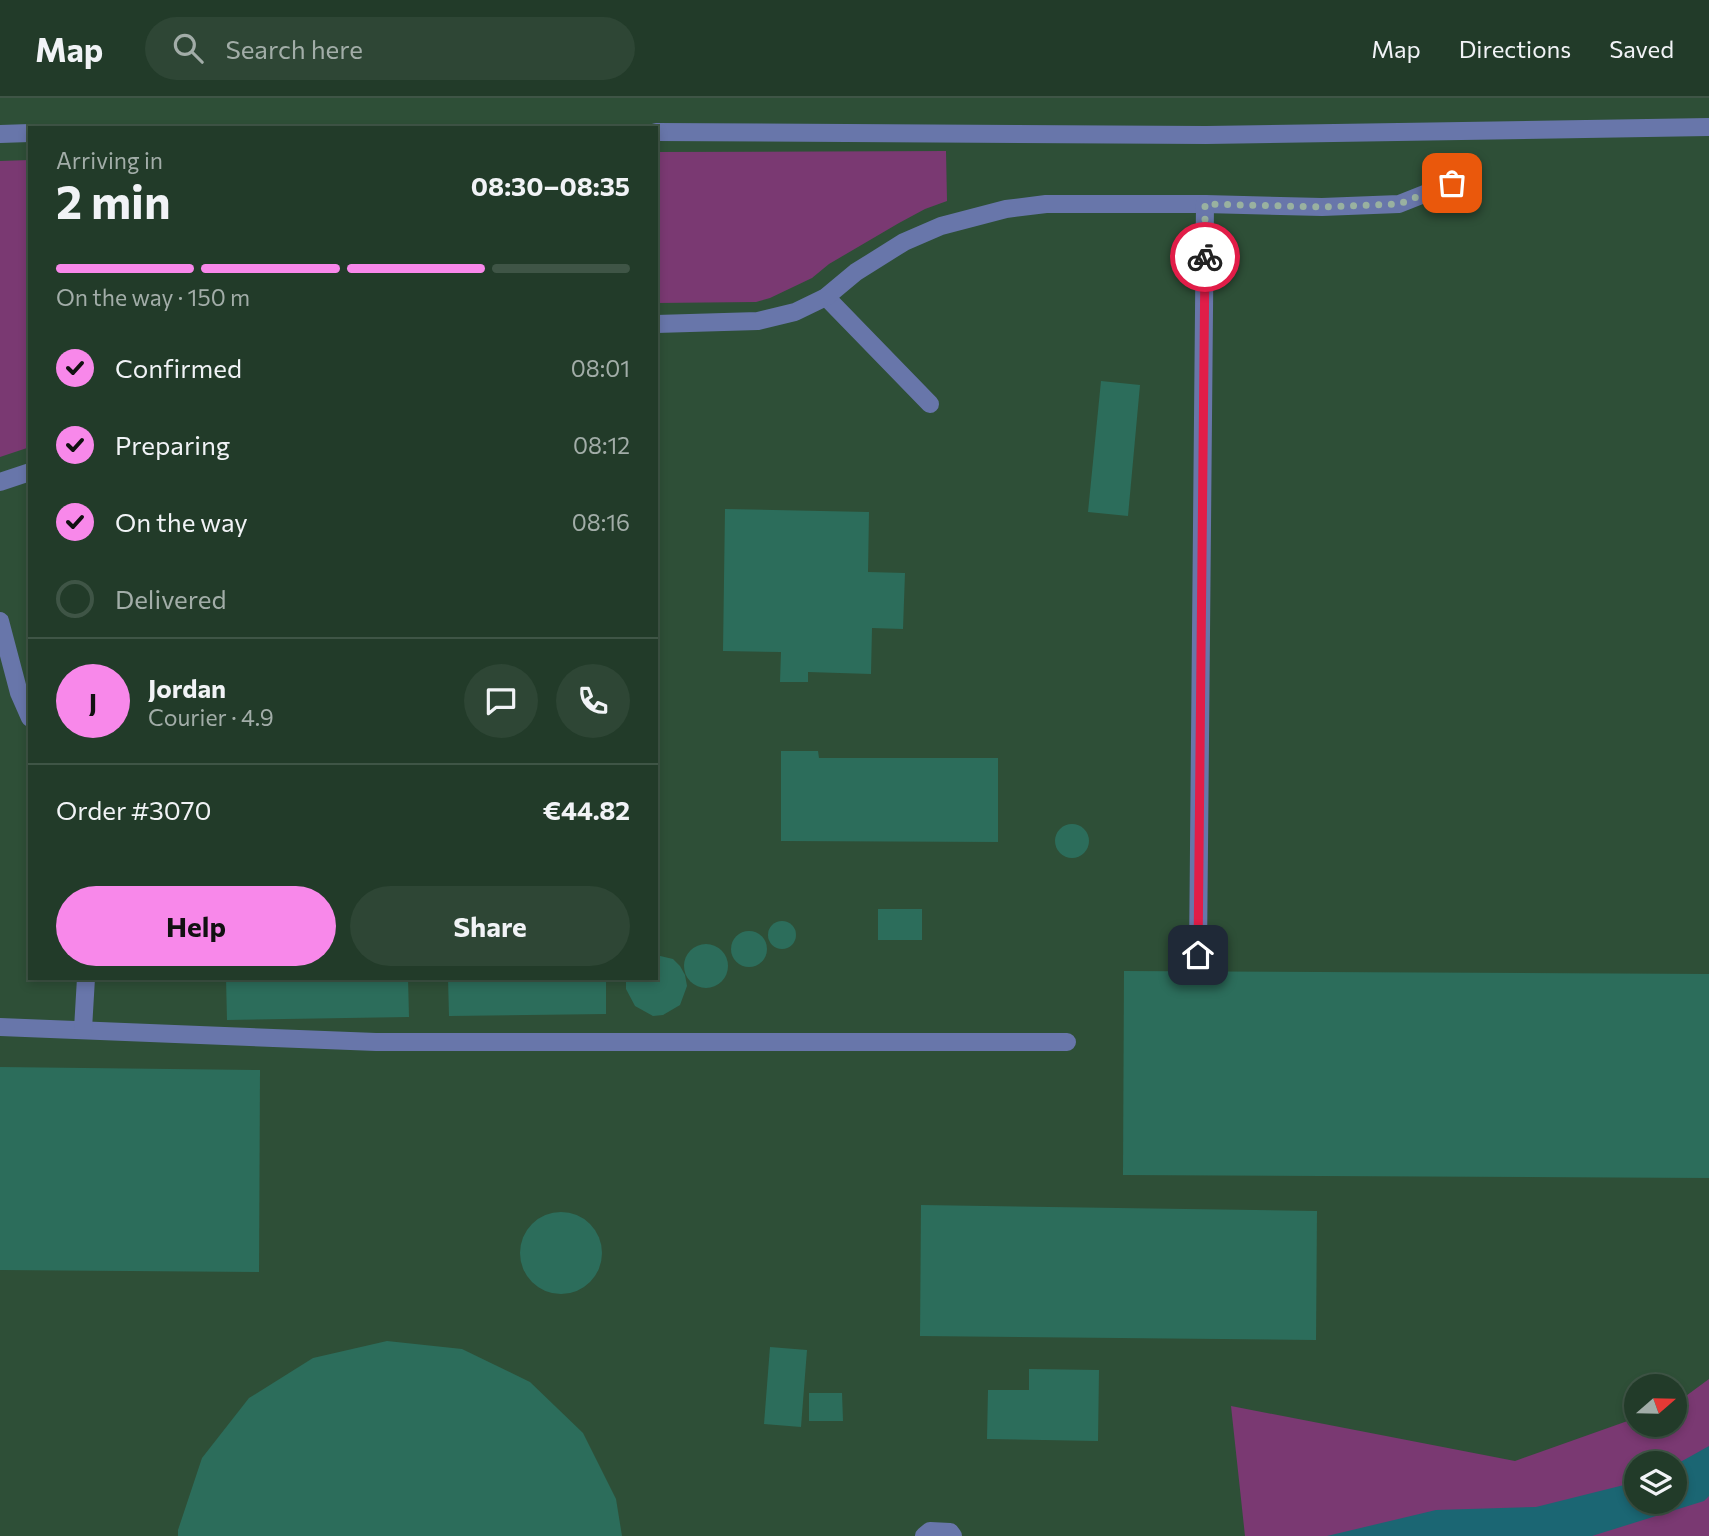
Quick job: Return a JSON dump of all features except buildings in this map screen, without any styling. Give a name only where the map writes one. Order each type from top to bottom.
[{"type":"street","points":[[658,132],[1206,135],[1709,127]]},
{"type":"street","points":[[0,134],[28,133]]},
{"type":"street","points":[[658,324],[758,321],[795,312],[825,297],[856,272],[904,242],[941,226],[988,213],[1046,204],[1322,207],[1399,204],[1452,183]]},
{"type":"street","points":[[1198,955],[1205,204]]},
{"type":"street","points":[[825,297],[930,404]]},
{"type":"street","points":[[0,482],[28,473]]},
{"type":"street","points":[[0,621],[19,693],[28,713]]},
{"type":"street","points":[[83,1029],[86,980]]},
{"type":"street","points":[[0,1027],[376,1042],[1067,1042]]},
{"type":"street","points":[[924,1536],[930,1531],[950,1532],[953,1536]]},
{"type":"shaded area","points":[[946,151],[947,201],[899,223],[829,264],[812,278],[770,298],[756,302],[658,303],[658,152]]},
{"type":"shaded area","points":[[28,160],[28,448],[0,457],[0,161]]},
{"type":"shaded area","points":[[1709,1379],[1709,1536],[1245,1536],[1231,1406],[1515,1461],[1624,1422],[1624,1437],[1687,1437],[1687,1395]]},
{"type":"water","points":[[1709,1446],[1709,1496],[1704,1501],[1687,1506],[1687,1458]]},
{"type":"water","points":[[1624,1485],[1624,1514],[1662,1514],[1592,1536],[1327,1536],[1436,1510],[1536,1507]]},
{"type":"way so far","points":[[1205,257],[1205,204],[1322,207],[1399,204],[1452,183]]},
{"type":"route","points":[[1198,955],[1205,257]]}]
